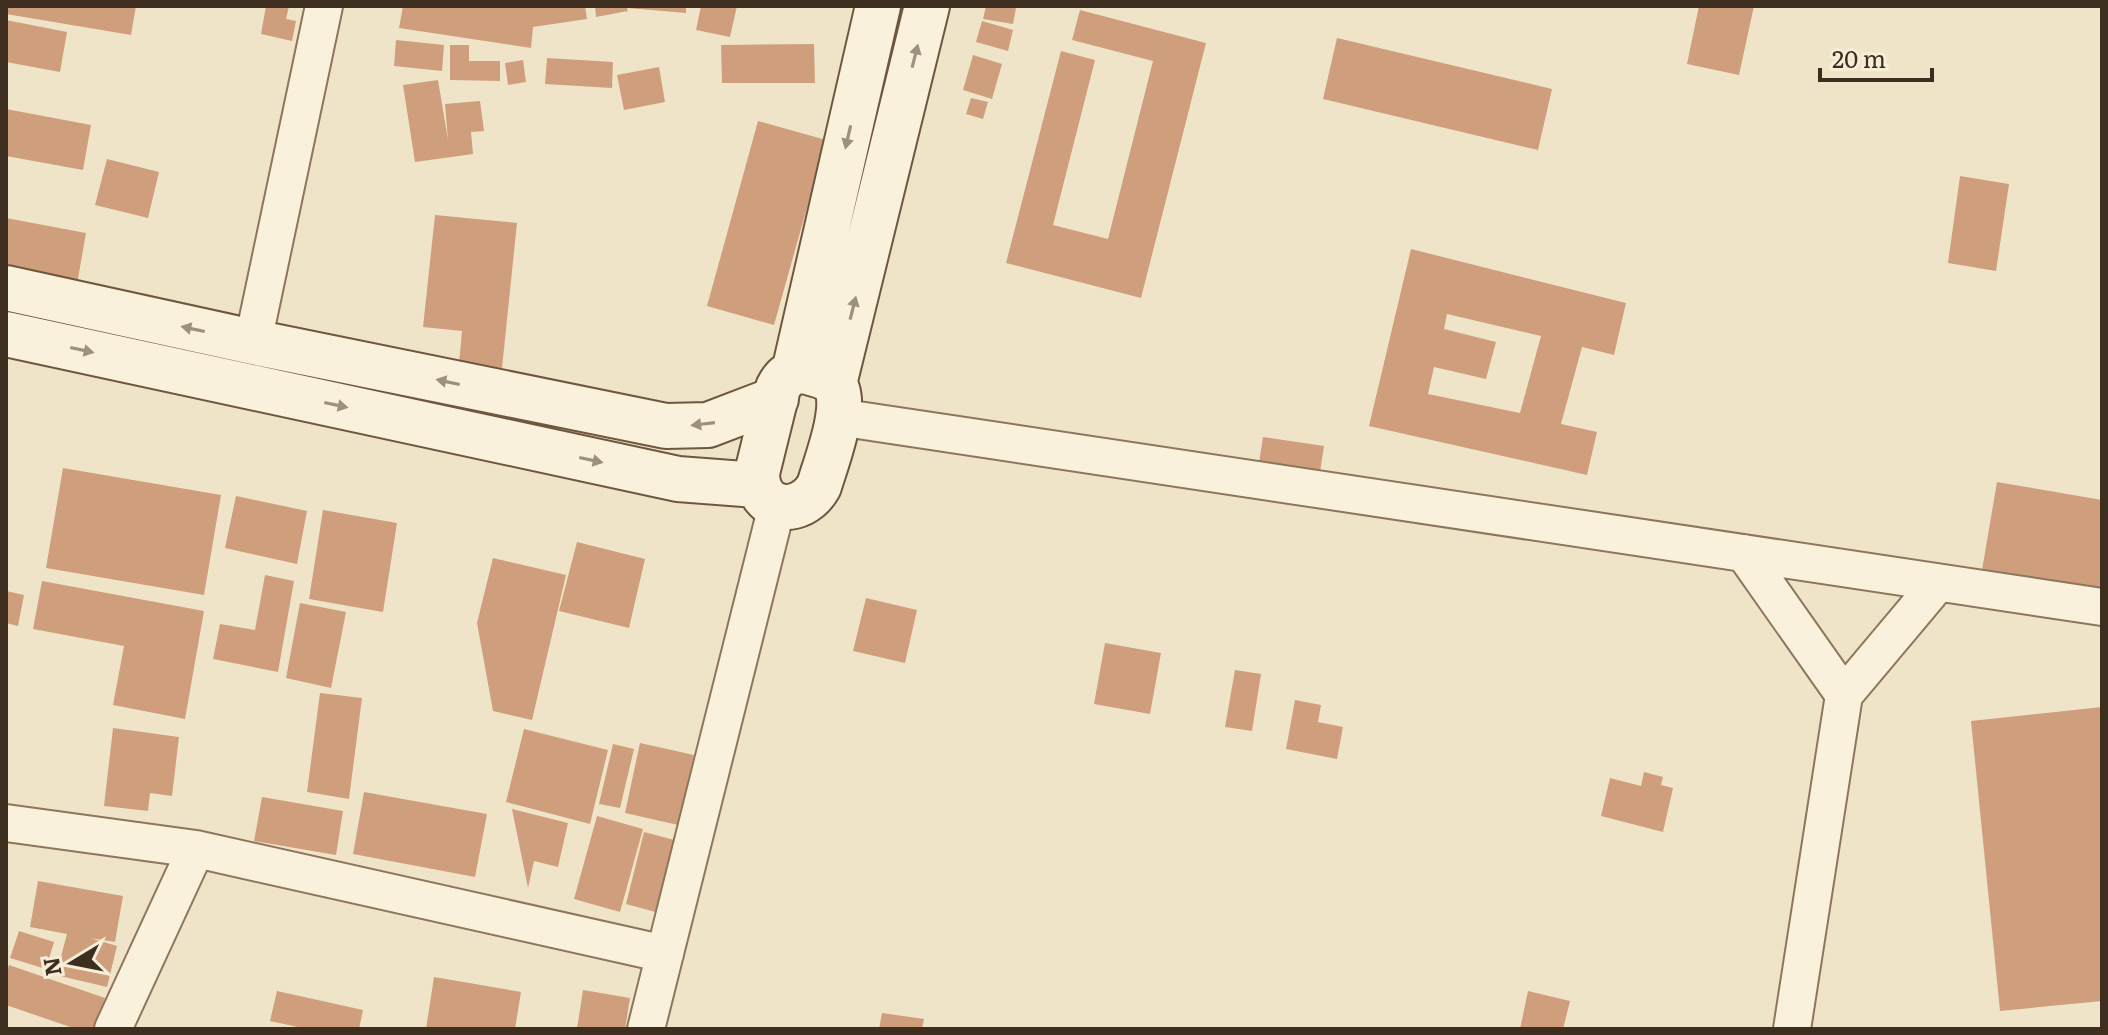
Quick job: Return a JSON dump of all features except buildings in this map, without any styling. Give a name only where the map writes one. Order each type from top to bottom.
[{"type":"main road","points":[[6,334],[767,496],[795,506],[813,496],[819,486],[811,393],[878,6]]},
{"type":"main road","points":[[767,496],[757,473],[811,393],[927,6]]},
{"type":"main road","points":[[6,288],[666,426],[708,425],[811,393]]},
{"type":"street","points":[[253,342],[324,6]]},
{"type":"street","points":[[811,393],[1744,553],[2102,607]]},
{"type":"street","points":[[646,1029],[767,496]]},
{"type":"street","points":[[1744,553],[1844,695]]},
{"type":"street","points":[[1792,1029],[1844,695],[1938,583]]},
{"type":"street","points":[[6,823],[196,849],[665,954]]},
{"type":"street","points":[[113,1029],[196,849]]}]
